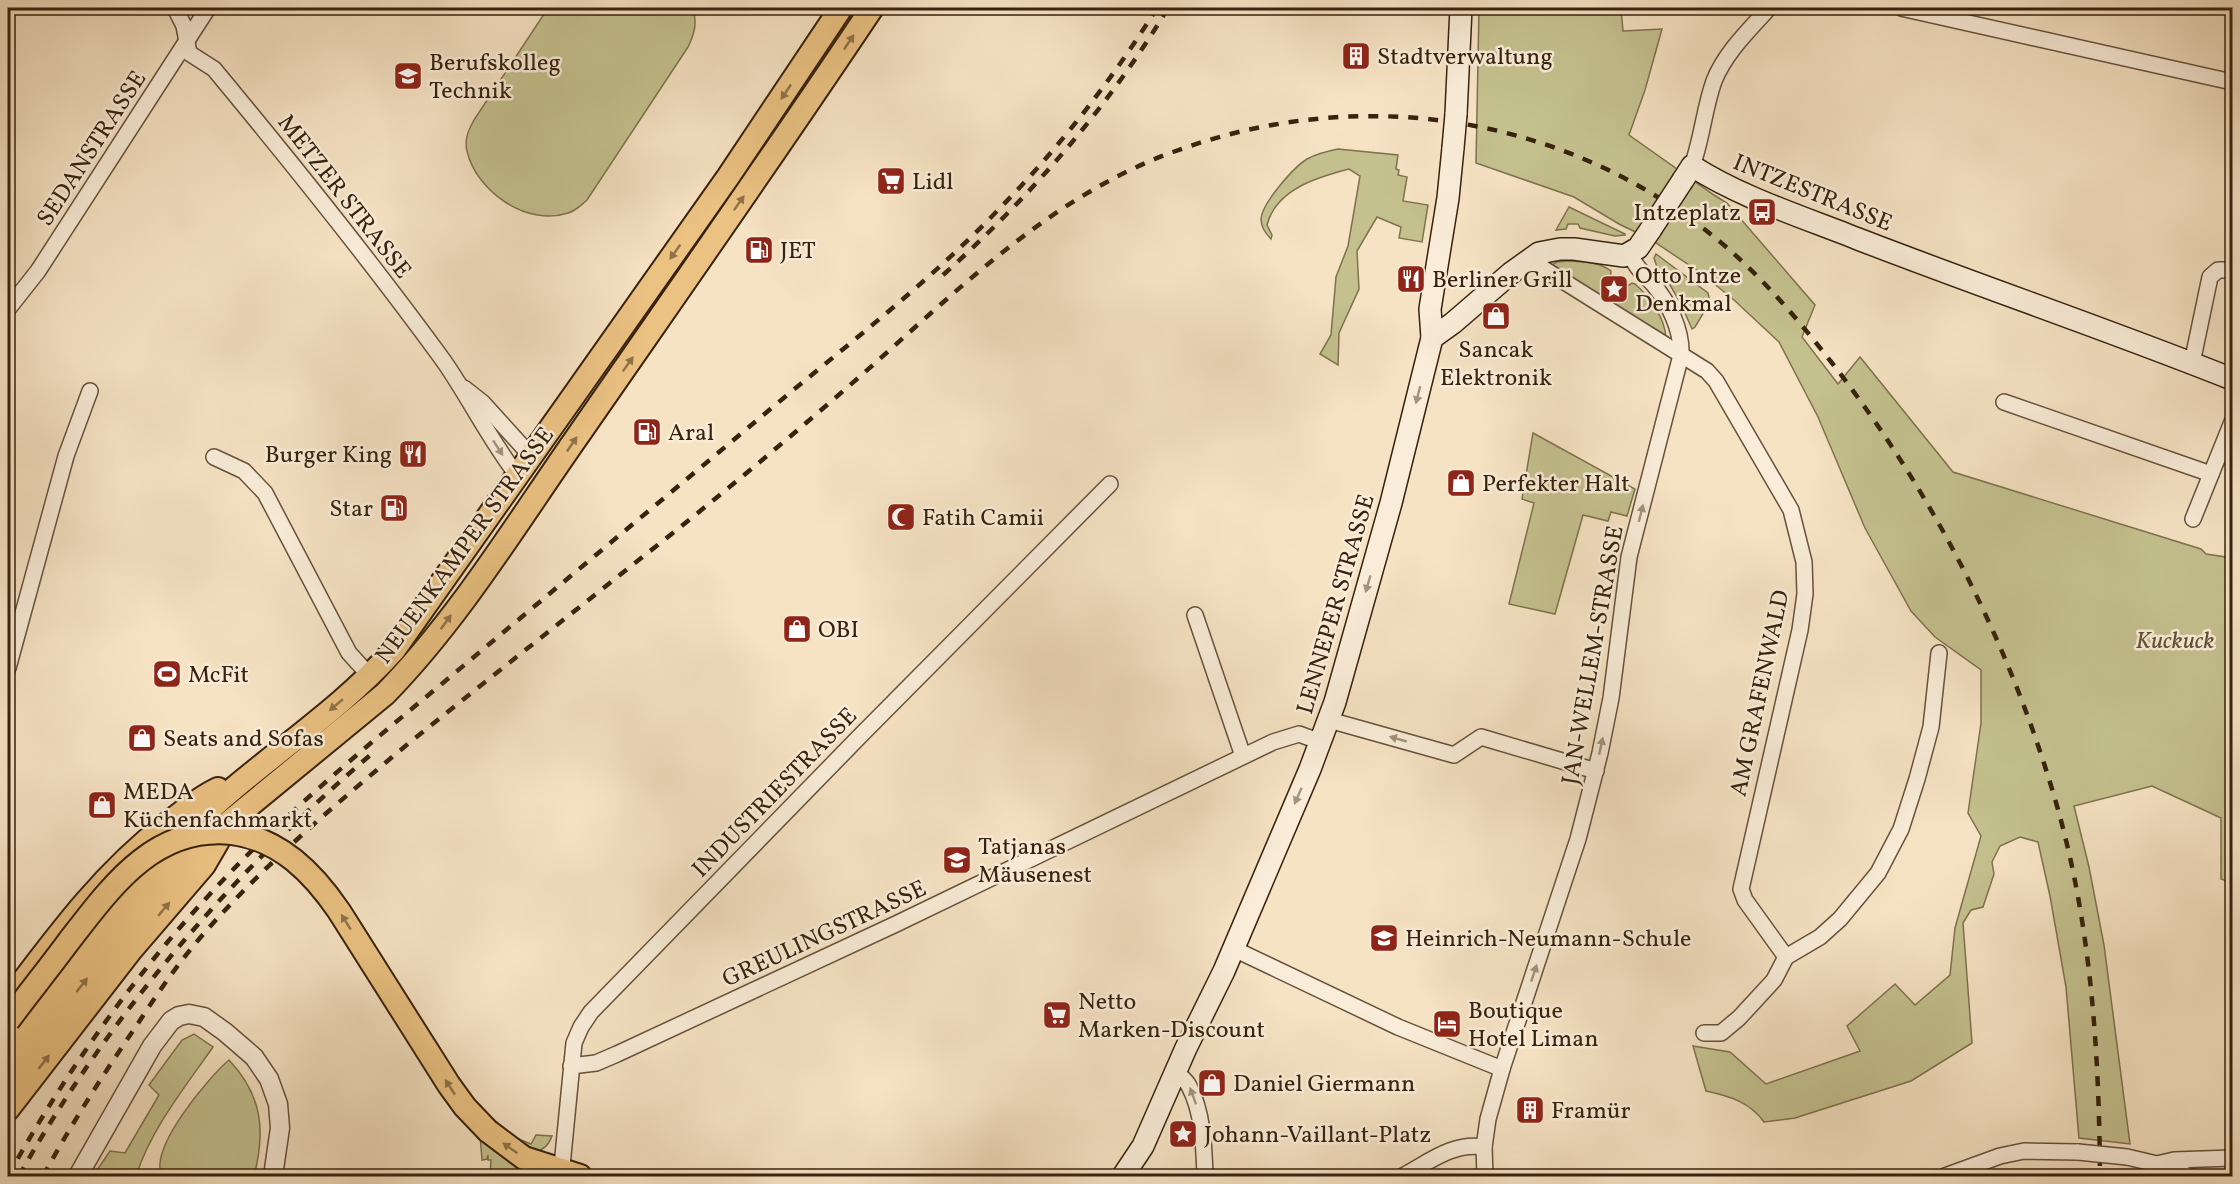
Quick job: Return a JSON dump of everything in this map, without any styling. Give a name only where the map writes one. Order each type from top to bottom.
[{"type":"main road","name":"NEUENKAMPER STRASSE","points":[[8,1082],[119,921],[189,829],[252,773],[370,676],[394,650],[765,125],[841,8]]},
{"type":"main road","name":"NEUENKAMPER STRASSE","points":[[8,1051],[119,921],[227,824],[326,745],[385,694],[410,668],[443,627],[544,485],[872,8]]},
{"type":"main road","name":"LENNEPER STRASSE","points":[[1122,1176],[1143,1146],[1224,971],[1329,720],[1391,503],[1432,338],[1431,309],[1454,148],[1461,8]]},
{"type":"main road","points":[[1432,338],[1539,253],[1574,249],[1618,256],[1630,254],[1638,248],[1687,173]]},
{"type":"main road","name":"INTZESTRASSE","points":[[1687,173],[1732,188],[1936,269],[2232,379]]},
{"type":"main road","points":[[531,456],[544,485]]},
{"type":"main road","points":[[517,475],[544,485]]},
{"type":"main road","points":[[8,1001],[103,881],[143,842],[203,796],[252,773]]},
{"type":"main road","points":[[8,1108],[131,950],[204,865],[227,824]]},
{"type":"main road","points":[[8,1021],[108,892],[146,856],[169,843],[189,836],[215,832],[246,836],[270,844],[282,851],[303,867],[322,887],[453,1091],[471,1115],[524,1158],[568,1175]]},
{"type":"street","name":"METZER STRASSE","points":[[175,8],[184,26],[189,53],[213,69],[254,117],[411,317],[462,387],[473,410],[517,475]]},
{"type":"street","name":"SEDANSTRASSE","points":[[8,309],[38,271],[208,8]]},
{"type":"street","points":[[1687,173],[1697,152],[1710,94],[1719,70],[1731,51],[1769,8]]},
{"type":"street","points":[[1901,8],[2232,82]]},
{"type":"street","name":"JAN-WELLEM-STRASSE","points":[[1485,1176],[1483,1162],[1488,1119],[1578,839],[1596,771],[1611,698],[1629,557],[1681,355],[1680,340],[1671,311],[1654,286],[1636,266],[1630,254]]},
{"type":"street","points":[[1533,257],[1544,269],[1681,355]]},
{"type":"street","points":[[2192,363],[2210,277],[2218,270],[2232,270]]},
{"type":"street","name":"AM GRAFENWALD","points":[[1681,355],[1707,371],[1716,381],[1791,510],[1804,562],[1805,594],[1800,630],[1741,889],[1750,908],[1786,957]]},
{"type":"street","name":"METZER STRASSE","points":[[462,387],[483,403],[531,456]]},
{"type":"street","points":[[8,668],[66,456],[90,391]]},
{"type":"street","points":[[2004,402],[2211,474]]},
{"type":"street","points":[[2193,519],[2232,422]]},
{"type":"street","points":[[214,457],[244,471],[265,493],[349,653],[370,676]]},
{"type":"street","name":"INDUSTRIESTRASSE","points":[[568,1175],[571,1066],[578,1034],[599,1002],[1110,484]]},
{"type":"street","points":[[1195,615],[1243,756]]},
{"type":"street","points":[[1704,1033],[1721,1033],[1739,1018],[1774,980],[1786,957],[1820,937],[1840,919],[1878,873],[1901,829],[1931,727],[1939,653]]},
{"type":"street","points":[[1329,720],[1454,755],[1481,737],[1596,771]]},
{"type":"street","name":"GREULINGSTRASSE","points":[[571,1066],[596,1063],[617,1054],[896,924],[1288,736],[1299,734],[1321,742]]},
{"type":"street","points":[[1232,948],[1398,1027],[1503,1069]]},
{"type":"street","points":[[78,1176],[152,1046],[171,1021],[178,1016],[189,1014],[204,1017],[225,1032],[254,1057],[269,1079],[278,1104],[280,1128],[273,1176]]},
{"type":"street","points":[[1176,1072],[1188,1084],[1195,1101],[1200,1123],[1205,1172]]},
{"type":"street","points":[[1403,1176],[1455,1147],[1471,1145],[1484,1147]]},
{"type":"street","points":[[1945,1176],[2000,1156],[2024,1151],[2078,1152],[2127,1157],[2157,1164],[2190,1176]]},
{"type":"street","points":[[2157,1164],[2174,1160],[2232,1158]]},
{"type":"green space","points":[[548,8],[693,8],[695,18],[694,32],[688,47],[587,200],[571,212],[552,216],[536,215],[520,210],[492,192],[472,166],[466,142],[474,120]]},
{"type":"green space","name":"Kuckuck","points":[[1479,8],[1621,8],[1623,31],[1662,29],[1645,90],[1629,135],[1727,203],[1815,305],[1802,337],[1838,384],[1860,357],[1953,472],[2201,549],[2206,554],[2232,558],[2232,883],[2221,879],[2221,818],[2152,786],[2074,806],[2104,945],[2130,1144],[2079,1138],[2066,987],[2050,896],[2038,842],[2020,837],[2000,846],[1992,862],[1994,874],[1983,907],[1971,910],[1963,923],[1972,1043],[1911,1081],[1795,1118],[1764,1122],[1746,1105],[1723,1095],[1706,1091],[1693,1046],[1730,1052],[1766,1084],[1860,1051],[1847,1026],[1895,984],[1915,1005],[1950,975],[1955,928],[1981,836],[1968,813],[1981,723],[1981,670],[1935,637],[1911,611],[1865,528],[1818,417],[1779,342],[1701,273],[1650,239],[1619,224],[1574,197],[1476,163]]},
{"type":"green space","points":[[1338,149],[1398,155],[1396,169],[1399,170],[1398,175],[1407,177],[1403,201],[1428,205],[1422,242],[1399,238],[1401,227],[1377,217],[1357,251],[1359,289],[1339,333],[1338,365],[1320,354],[1331,335],[1336,277],[1348,246],[1360,176],[1349,169],[1300,186],[1279,202],[1272,213],[1267,225],[1272,235],[1271,239],[1264,230],[1261,219],[1273,195],[1301,163],[1314,156]]},
{"type":"green space","points":[[1569,207],[1625,235],[1615,236],[1580,228],[1578,224],[1568,224],[1566,229],[1556,230]]},
{"type":"green space","points":[[1656,254],[1708,293],[1710,302],[1692,329],[1670,285],[1659,273],[1654,258]]},
{"type":"green space","points":[[1557,262],[1592,263],[1607,268],[1611,271],[1610,284],[1614,287],[1618,286],[1623,289],[1632,283],[1635,284],[1656,308],[1663,323],[1666,338],[1550,266]]},
{"type":"green space","points":[[1533,433],[1635,489],[1627,516],[1611,512],[1608,521],[1583,515],[1555,614],[1509,604],[1534,503],[1522,499]]},
{"type":"green space","points":[[194,1034],[213,1047],[160,1125],[142,1159],[136,1176],[93,1176],[110,1151],[125,1153],[159,1095],[149,1085],[182,1040]]},
{"type":"green space","points":[[229,1060],[249,1086],[255,1100],[260,1143],[254,1176],[162,1176],[160,1164],[172,1132],[195,1097]]},
{"type":"green space","points":[[480,1135],[527,1167],[520,1176],[490,1176],[491,1160],[488,1160],[488,1155],[487,1159],[482,1160]]},
{"type":"green space","points":[[536,1135],[552,1136],[543,1148],[533,1150],[511,1136],[531,1144]]},
{"type":"railway","points":[[8,1176],[52,1101],[100,1029],[181,926],[239,864],[298,806],[361,752],[890,310],[973,236],[1063,138],[1122,61],[1157,8]]},
{"type":"railway","points":[[943,275],[1037,183],[1066,150],[1120,81],[1168,8]]},
{"type":"railway","points":[[43,1176],[99,1082],[174,971],[224,911],[274,861],[409,743],[756,465],[1009,247],[1087,193],[1173,152],[1243,131],[1313,119],[1384,116],[1454,122],[1523,137],[1590,161],[1653,194],[1713,236],[1761,280],[1791,312],[1869,413],[1935,517],[1991,626],[2015,683],[2055,799],[2077,892],[2091,986],[2098,1081],[2100,1176]]},
{"type":"railway","points":[[19,1176],[93,1058],[178,948],[272,846],[375,751]]},
{"type":"place","name":"Stadtverwaltung","points":[[1356,56]]},
{"type":"place","name":"Berufskolleg Technik","points":[[408,76]]},
{"type":"place","name":"Lidl","points":[[891,181]]},
{"type":"place","name":"Intzeplatz","points":[[1762,212]]},
{"type":"place","name":"JET","points":[[759,250]]},
{"type":"place","name":"Berliner Grill","points":[[1411,279]]},
{"type":"place","name":"Otto Intze Denkmal","points":[[1614,289]]},
{"type":"place","name":"Sancak Elektronik","points":[[1496,316]]},
{"type":"place","name":"Aral","points":[[647,432]]},
{"type":"place","name":"Burger King","points":[[413,454]]},
{"type":"place","name":"Perfekter Halt","points":[[1461,483]]},
{"type":"place","name":"Star","points":[[394,508]]},
{"type":"place","name":"Fatih Camii","points":[[901,517]]},
{"type":"place","name":"OBI","points":[[797,629]]},
{"type":"place","name":"McFit","points":[[167,674]]},
{"type":"place","name":"Seats and Sofas","points":[[142,738]]},
{"type":"place","name":"MEDA Küchenfachmarkt","points":[[102,805]]},
{"type":"place","name":"Tatjanas Mäusenest","points":[[957,860]]},
{"type":"place","name":"Heinrich-Neumann-Schule","points":[[1384,938]]},
{"type":"place","name":"Netto Marken-Discount","points":[[1057,1015]]},
{"type":"place","name":"Boutique Hotel Liman","points":[[1447,1024]]},
{"type":"place","name":"Daniel Giermann","points":[[1212,1083]]},
{"type":"place","name":"Framür","points":[[1530,1110]]},
{"type":"place","name":"Johann-Vaillant-Platz","points":[[1183,1134]]}]
